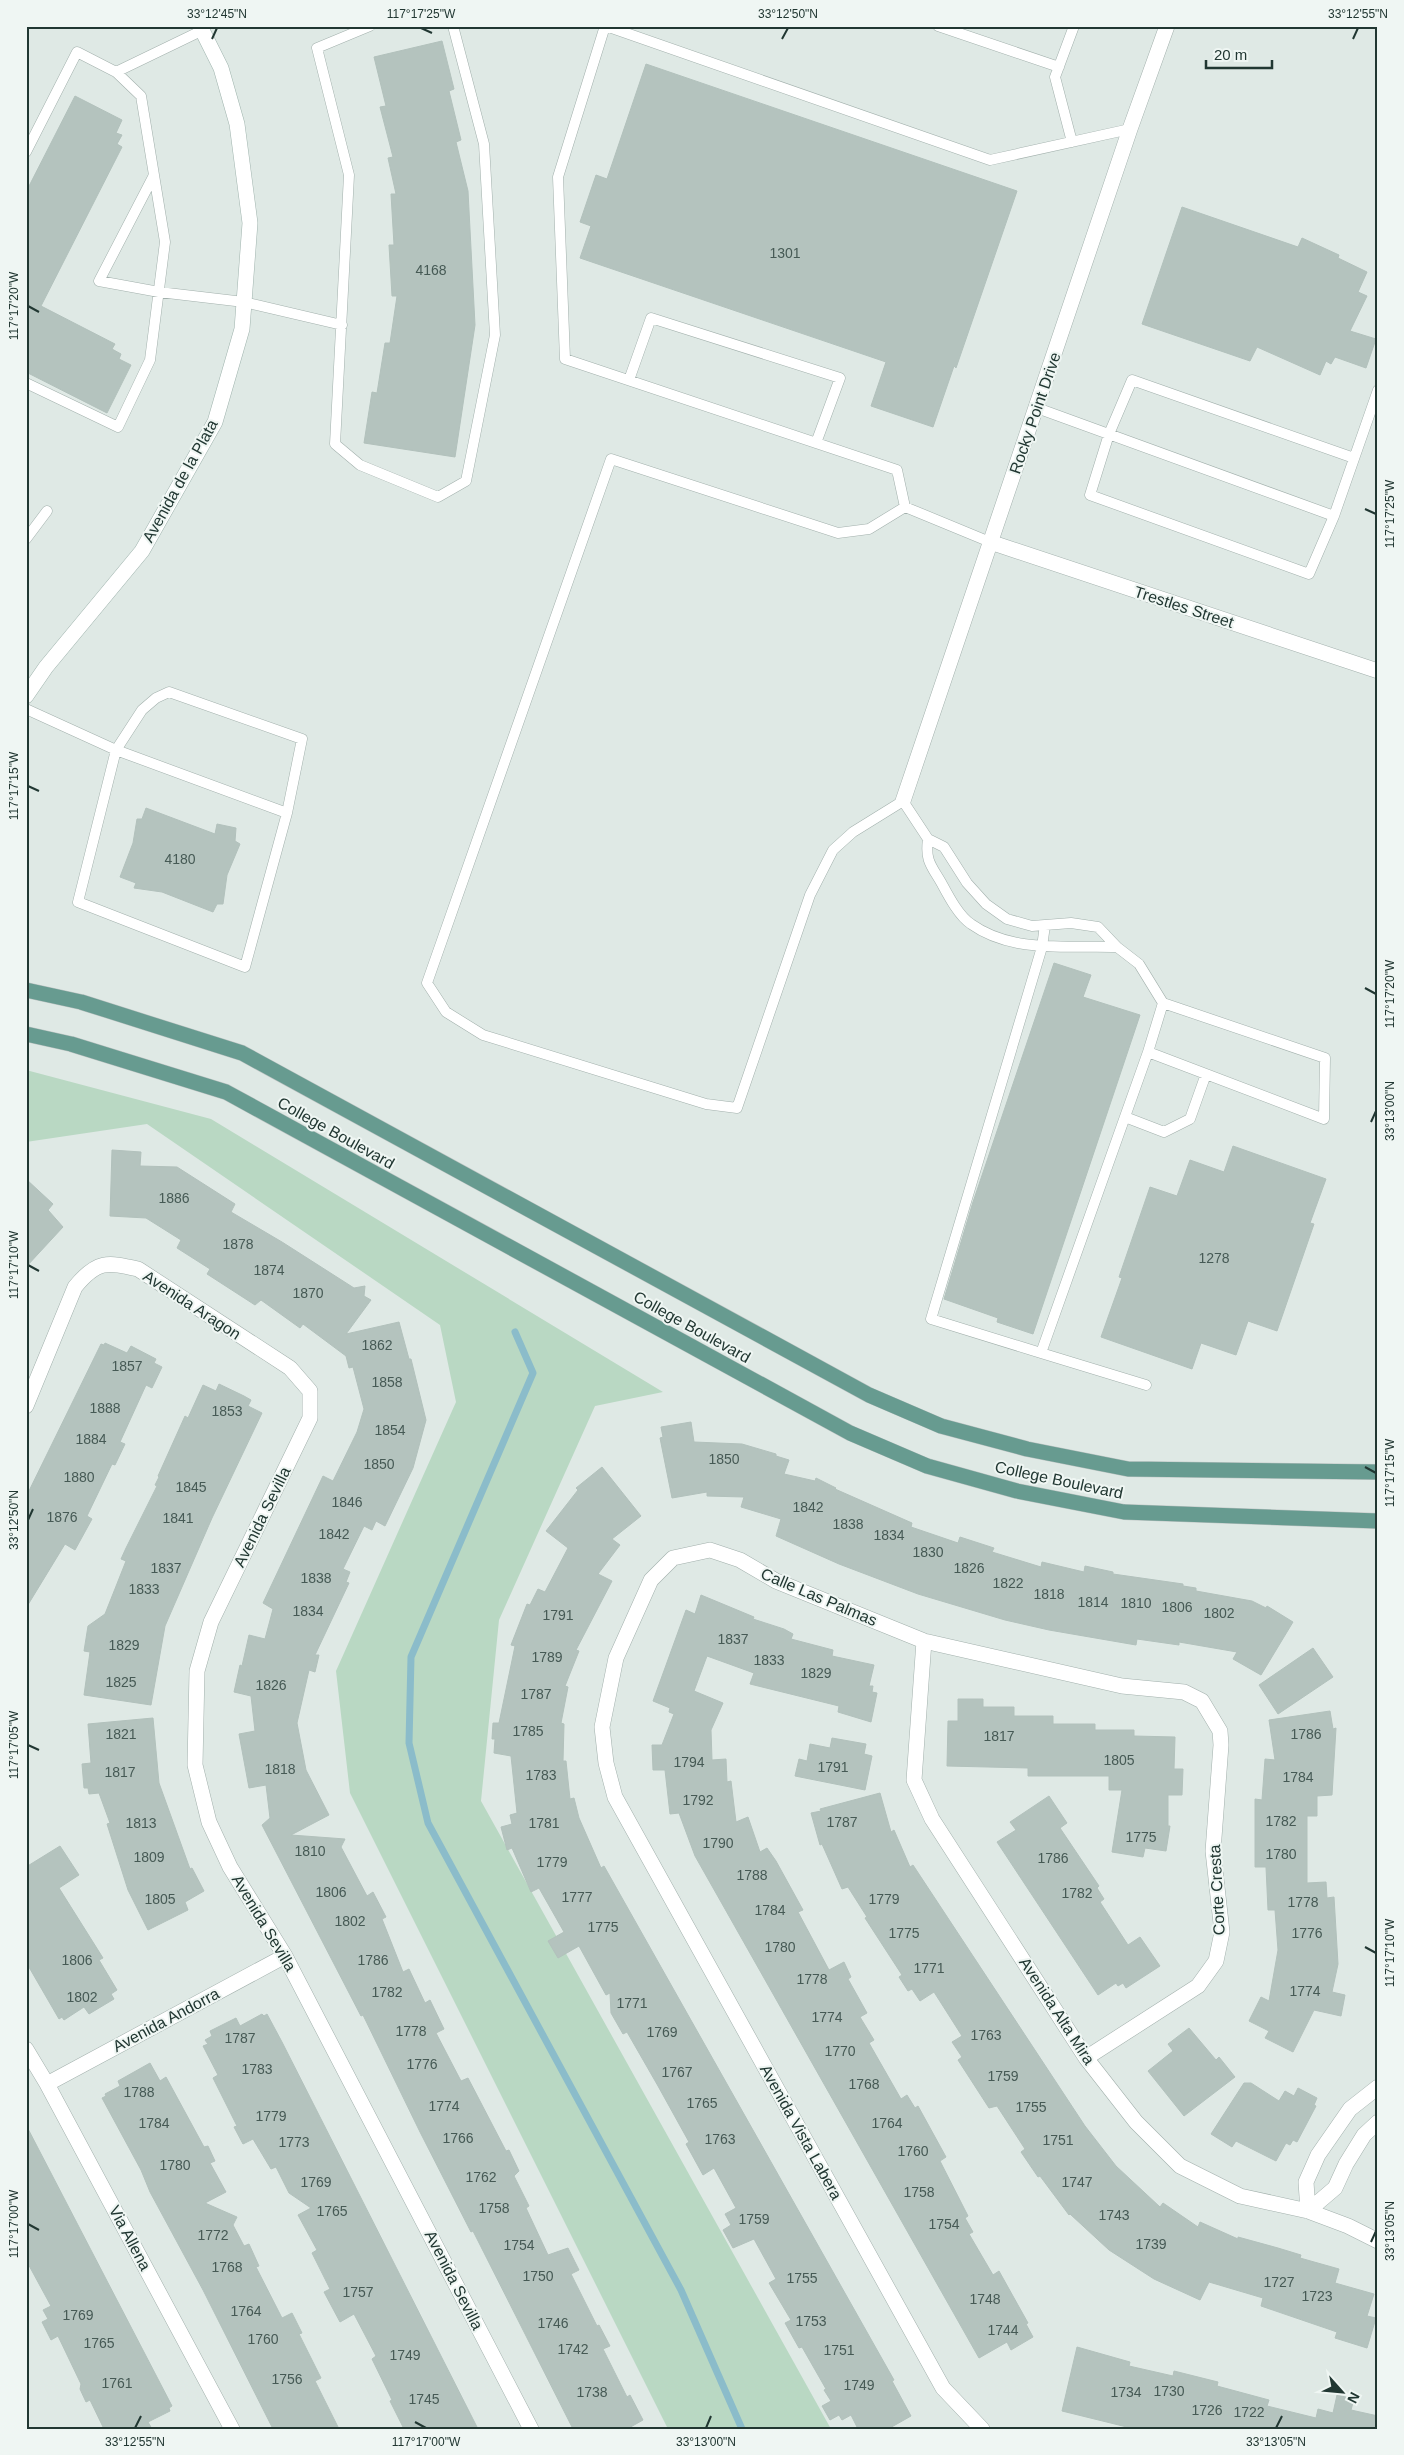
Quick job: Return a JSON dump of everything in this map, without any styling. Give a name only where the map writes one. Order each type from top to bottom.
[{"type":"main road","name":"College Boulevard","points":[[26,990],[81,1002],[242,1053],[869,1395],[941,1426],[1027,1449],[1128,1469],[1378,1472]]},
{"type":"main road","name":"College Boulevard","points":[[26,1034],[71,1044],[226,1092],[850,1433],[927,1466],[1017,1490],[1124,1512],[1378,1521]]},
{"type":"street","name":"Rocky Point Drive","points":[[903,801],[1130,129],[1167,26]]},
{"type":"street","name":"Avenida de la Plata","points":[[26,696],[46,667],[142,551],[215,422],[242,329],[250,223],[236,124],[221,68],[204,27]]},
{"type":"street","name":"Trestles Street","points":[[990,542],[1378,671]]},
{"type":"street","name":"Avenida Aragon","points":[[26,1406],[32,1376],[75,1287],[87,1272],[110,1263],[138,1269],[290,1368],[310,1391]]},
{"type":"street","name":"Avenida Sevilla","points":[[310,1391],[310,1418],[211,1622],[197,1671],[195,1764],[209,1822],[230,1867],[285,1956],[531,2429]]},
{"type":"street","name":"Calle Las Palmas","points":[[632,1826],[615,1797],[606,1763],[602,1727],[616,1658],[650,1580],[673,1558],[710,1550],[740,1560],[776,1581],[924,1641],[1122,1686],[1184,1692],[1202,1701],[1220,1731],[1221,1745]]},
{"type":"street","name":"Avenida Alta Mira","points":[[924,1641],[914,1780],[932,1818],[1086,2058],[1136,2122],[1180,2166],[1240,2196],[1308,2211],[1348,2226],[1378,2241]]},
{"type":"street","name":"Corte Cresta","points":[[1086,2058],[1198,1986],[1216,1961],[1222,1932],[1213,1851],[1221,1745]]},
{"type":"street","name":"Avenida Vista Labera","points":[[632,1826],[943,2388],[982,2429]]},
{"type":"street","name":"Avenida Andorra","points":[[48,2084],[285,1956]]},
{"type":"street","name":"Via Allena","points":[[26,2049],[48,2084],[232,2429]]},
{"type":"street","points":[[1308,2211],[1306,2182],[1318,2155],[1350,2109],[1378,2087]]},
{"type":"street","points":[[1308,2211],[1334,2188],[1364,2135],[1378,2122]]},
{"type":"lane","points":[[370,26],[317,48],[349,175],[336,444],[360,465],[438,497],[466,481],[495,335],[484,144],[453,26]]},
{"type":"lane","points":[[905,507],[897,470],[565,358],[558,177],[606,26],[990,160],[1130,129]]},
{"type":"lane","points":[[938,26],[1059,67]]},
{"type":"lane","points":[[1072,142],[1055,77],[1074,26]]},
{"type":"lane","points":[[116,72],[204,27]]},
{"type":"lane","points":[[26,152],[77,52],[116,72],[141,96],[165,242],[150,360],[118,427],[26,383]]},
{"type":"lane","points":[[154,175],[99,281],[159,292],[244,302],[342,325]]},
{"type":"lane","points":[[629,380],[651,318],[840,378],[816,443]]},
{"type":"lane","points":[[1354,458],[1132,380],[1109,434],[1090,495],[1309,574],[1334,516],[1378,390]]},
{"type":"lane","points":[[1037,408],[1334,516]]},
{"type":"lane","points":[[905,507],[869,529],[838,533],[611,459],[427,983],[446,1012],[483,1036],[706,1104],[737,1108],[810,895],[833,850],[853,832],[903,801],[928,839],[944,847],[968,883],[986,904],[1008,919],[1032,926],[1071,923],[1098,927],[1117,947],[1138,964],[1163,1003],[1325,1058],[1324,1119],[1148,1052]]},
{"type":"lane","points":[[905,507],[990,542]]},
{"type":"lane","points":[[26,539],[47,511]]},
{"type":"lane","points":[[169,692],[302,739],[287,813],[245,967],[78,902],[116,750],[142,710],[156,698],[169,692]]},
{"type":"lane","points":[[26,709],[116,750],[287,813]]},
{"type":"lane","points":[[928,839],[926,855],[948,896],[971,924],[1003,939],[1042,947],[1117,947]]},
{"type":"lane","points":[[1045,925],[1042,947],[931,1319],[1146,1386]]},
{"type":"lane","points":[[1041,1353],[1148,1052],[1163,1003]]},
{"type":"lane","points":[[1125,1117],[1164,1132],[1190,1120],[1206,1074]]},
{"type":"green space","points":[[26,1070],[211,1119],[663,1392],[595,1406],[499,1620],[481,1801],[831,2429],[668,2429],[350,1793],[336,1671],[456,1402],[440,1325],[147,1124],[26,1142]]},
{"type":"building","points":[[442,41],[454,89],[449,91],[461,140],[456,142],[468,191],[475,325],[455,457],[364,443],[372,392],[377,393],[385,343],[390,343],[397,296],[392,296],[389,245],[394,245],[391,194],[396,194],[388,158],[393,157],[380,107],[386,106],[374,57]]},
{"type":"building","points":[[646,64],[1017,191],[956,368],[954,366],[933,427],[871,406],[886,362],[580,258],[591,226],[580,222],[596,175],[607,179]]},
{"type":"building","points":[[75,96],[122,120],[116,133],[122,135],[117,144],[122,147],[41,306],[115,344],[112,349],[121,354],[119,359],[131,365],[107,413],[26,372],[26,192]]},
{"type":"building","points":[[1182,207],[1298,247],[1302,238],[1339,255],[1338,258],[1367,272],[1358,292],[1367,296],[1350,331],[1376,339],[1366,368],[1335,357],[1331,364],[1326,361],[1320,375],[1257,347],[1250,361],[1142,324]]},
{"type":"building","points":[[146,808],[215,834],[217,824],[236,828],[235,841],[240,844],[227,875],[223,904],[217,904],[213,912],[162,892],[134,888],[136,883],[120,877],[133,843],[137,819],[142,819]]},
{"type":"building","points":[[1054,963],[1091,975],[1083,997],[1140,1015],[1033,1334],[997,1322],[998,1318],[944,1299],[973,1202]]},
{"type":"building","points":[[1233,1146],[1326,1179],[1310,1223],[1314,1224],[1277,1331],[1248,1321],[1236,1355],[1201,1343],[1192,1369],[1101,1337],[1122,1278],[1119,1277],[1150,1187],[1177,1196],[1190,1160],[1224,1172]]},
{"type":"building","points":[[112,1150],[141,1152],[140,1166],[177,1167],[235,1204],[231,1212],[354,1288],[365,1286],[364,1296],[371,1300],[346,1334],[399,1322],[409,1359],[411,1359],[426,1420],[413,1468],[385,1526],[376,1521],[372,1530],[364,1526],[343,1569],[350,1572],[346,1582],[349,1583],[315,1655],[319,1655],[315,1672],[309,1670],[297,1723],[306,1770],[329,1815],[291,1835],[345,1839],[341,1847],[367,1896],[373,1892],[386,1917],[382,1919],[403,1972],[409,1969],[425,2003],[430,2000],[444,2029],[436,2033],[461,2081],[468,2078],[506,2151],[509,2150],[519,2171],[514,2176],[529,2206],[526,2208],[548,2255],[568,2248],[579,2270],[571,2274],[597,2326],[599,2325],[610,2346],[603,2349],[627,2397],[630,2395],[643,2420],[627,2429],[573,2429],[473,2231],[471,2232],[420,2132],[363,2015],[361,2016],[262,1825],[270,1818],[266,1785],[249,1788],[239,1734],[255,1731],[251,1696],[234,1692],[240,1665],[242,1666],[249,1635],[265,1639],[273,1609],[263,1603],[323,1476],[333,1481],[357,1432],[364,1409],[353,1367],[349,1368],[346,1356],[303,1324],[300,1328],[261,1300],[255,1305],[207,1274],[210,1269],[177,1248],[181,1240],[146,1218],[110,1216]]},
{"type":"building","points":[[26,1179],[53,1204],[48,1210],[63,1227],[26,1267]]},
{"type":"building","points":[[105,1343],[127,1353],[131,1346],[156,1359],[154,1363],[162,1367],[152,1388],[146,1385],[120,1442],[125,1444],[115,1465],[112,1464],[87,1516],[92,1519],[75,1550],[65,1544],[26,1608],[26,1497],[101,1344],[104,1345]]},
{"type":"building","points":[[219,1384],[251,1400],[248,1406],[262,1413],[212,1518],[165,1626],[151,1705],[84,1695],[90,1652],[84,1651],[88,1626],[105,1614],[126,1561],[121,1559],[157,1486],[155,1485],[158,1476],[185,1416],[188,1418],[203,1385],[216,1391]]},
{"type":"building","points":[[691,1422],[694,1442],[742,1444],[776,1454],[776,1456],[789,1460],[784,1474],[815,1481],[816,1478],[835,1489],[912,1523],[911,1527],[958,1543],[960,1537],[994,1548],[992,1552],[1041,1567],[1042,1562],[1084,1572],[1085,1566],[1113,1572],[1113,1574],[1183,1584],[1183,1586],[1196,1588],[1196,1591],[1252,1601],[1266,1608],[1267,1606],[1293,1622],[1261,1675],[1233,1659],[1237,1652],[1179,1642],[1179,1645],[1137,1639],[1136,1645],[1049,1630],[1005,1620],[918,1594],[839,1564],[776,1536],[781,1519],[741,1507],[744,1497],[707,1496],[707,1492],[672,1498],[660,1438],[663,1437],[661,1427]]},
{"type":"building","points":[[602,1467],[641,1516],[612,1539],[620,1545],[598,1574],[612,1581],[576,1650],[579,1651],[565,1686],[568,1687],[561,1723],[564,1724],[563,1761],[566,1761],[570,1799],[574,1798],[579,1818],[601,1868],[604,1866],[894,2380],[892,2381],[911,2416],[888,2429],[858,2429],[851,2415],[842,2420],[839,2415],[830,2420],[822,2406],[831,2401],[824,2390],[826,2389],[802,2347],[799,2348],[785,2323],[791,2320],[769,2283],[776,2279],[754,2239],[733,2248],[723,2230],[731,2225],[725,2214],[736,2208],[714,2168],[703,2175],[686,2144],[689,2142],[658,2086],[627,2032],[623,2034],[611,2013],[610,1993],[606,1995],[579,1946],[558,1958],[548,1941],[564,1932],[539,1888],[531,1892],[512,1848],[507,1850],[501,1827],[512,1824],[510,1815],[517,1813],[511,1756],[494,1753],[495,1739],[492,1739],[493,1723],[499,1723],[515,1646],[511,1645],[527,1604],[530,1605],[538,1589],[545,1592],[568,1548],[546,1531],[578,1490],[576,1488]]},
{"type":"building","points":[[701,1595],[754,1617],[753,1619],[784,1629],[793,1634],[791,1639],[833,1650],[832,1656],[874,1665],[869,1686],[873,1686],[872,1692],[877,1693],[871,1722],[838,1712],[839,1706],[750,1684],[754,1673],[707,1656],[694,1691],[723,1703],[711,1730],[712,1760],[726,1759],[727,1782],[731,1781],[736,1822],[748,1817],[760,1852],[767,1848],[776,1861],[803,1910],[798,1912],[829,1970],[844,1962],[851,1977],[848,1979],[867,2013],[860,2017],[874,2040],[869,2043],[901,2099],[907,2095],[915,2108],[918,2106],[946,2157],[940,2161],[968,2216],[965,2218],[973,2232],[969,2234],[993,2275],[999,2271],[1028,2323],[1026,2324],[1033,2337],[1011,2350],[1007,2342],[979,2358],[695,1856],[679,1813],[670,1814],[665,1770],[653,1770],[652,1745],[662,1745],[674,1714],[669,1712],[670,1708],[653,1701],[686,1610],[695,1614]]},
{"type":"building","points":[[1313,1648],[1333,1677],[1278,1714],[1259,1685]]},
{"type":"building","points":[[958,1699],[983,1699],[983,1707],[1014,1707],[1014,1716],[1053,1716],[1053,1724],[1095,1724],[1095,1730],[1134,1730],[1134,1736],[1175,1737],[1174,1769],[1183,1769],[1182,1795],[1168,1795],[1168,1826],[1170,1826],[1166,1851],[1145,1848],[1143,1857],[1112,1852],[1122,1790],[1109,1790],[1109,1776],[1028,1776],[1028,1768],[947,1766],[948,1721],[958,1721]]},
{"type":"building","points":[[1330,1711],[1333,1729],[1336,1728],[1332,1795],[1317,1796],[1317,1816],[1307,1816],[1307,1883],[1326,1882],[1327,1898],[1334,1897],[1338,1964],[1332,1992],[1345,1995],[1341,2016],[1314,2010],[1293,2052],[1265,2038],[1269,2031],[1249,2021],[1261,1997],[1269,2001],[1278,1950],[1275,1910],[1268,1910],[1266,1867],[1255,1867],[1255,1799],[1262,1800],[1265,1759],[1275,1760],[1269,1720]]},
{"type":"building","points":[[153,1718],[159,1783],[190,1869],[192,1868],[204,1891],[185,1902],[188,1910],[148,1930],[128,1890],[107,1824],[110,1823],[99,1793],[89,1794],[88,1788],[84,1788],[82,1764],[91,1763],[88,1724]]},
{"type":"building","points":[[832,1738],[866,1744],[864,1754],[872,1756],[865,1790],[795,1776],[799,1759],[807,1761],[810,1744],[830,1748]]},
{"type":"building","points":[[880,1793],[891,1832],[894,1830],[910,1867],[913,1865],[1085,2126],[1116,2166],[1160,2207],[1163,2203],[1198,2227],[1200,2222],[1238,2239],[1238,2237],[1278,2248],[1301,2255],[1300,2258],[1339,2269],[1335,2283],[1374,2294],[1367,2316],[1376,2318],[1367,2348],[1335,2338],[1337,2332],[1261,2306],[1263,2298],[1209,2282],[1200,2300],[1154,2279],[1109,2250],[1069,2215],[1040,2176],[1038,2177],[1021,2152],[1025,2149],[997,2106],[989,2108],[958,2060],[962,2057],[952,2042],[962,2036],[934,1992],[920,2001],[912,1989],[908,1991],[899,1977],[902,1975],[865,1918],[867,1917],[848,1887],[842,1889],[822,1844],[820,1845],[811,1813]]},
{"type":"building","points":[[1049,1796],[1067,1823],[1060,1828],[1099,1886],[1097,1888],[1104,1899],[1100,1902],[1128,1945],[1140,1937],[1160,1966],[1126,1988],[1123,1983],[1118,1986],[1116,1983],[1098,1995],[997,1842],[1016,1830],[1010,1822]]},
{"type":"building","points":[[60,1846],[79,1875],[59,1888],[103,1958],[99,1960],[117,1990],[111,1994],[114,1999],[89,2014],[84,2007],[64,2020],[62,2017],[59,2019],[26,1962],[26,1867]]},
{"type":"building","points":[[262,2014],[264,2016],[267,2014],[282,2042],[478,2429],[404,2429],[372,2359],[376,2356],[354,2314],[340,2322],[324,2292],[330,2289],[312,2253],[317,2250],[298,2215],[311,2208],[289,2193],[276,2167],[271,2169],[253,2139],[243,2144],[234,2127],[237,2126],[213,2078],[218,2075],[203,2046],[208,2044],[205,2040],[212,2036],[210,2031],[236,2018],[240,2026]]},
{"type":"building","points":[[1189,2028],[1216,2060],[1219,2057],[1235,2077],[1184,2116],[1148,2071],[1173,2051],[1168,2044]]},
{"type":"building","points":[[150,2063],[160,2081],[166,2077],[204,2147],[208,2146],[215,2161],[210,2163],[226,2192],[205,2203],[237,2217],[233,2225],[244,2246],[249,2244],[259,2266],[256,2267],[282,2318],[292,2313],[302,2333],[299,2334],[321,2378],[315,2381],[339,2429],[273,2429],[203,2290],[150,2192],[141,2170],[102,2098],[106,2096],[105,2094],[120,2086],[118,2081]]},
{"type":"building","points":[[1244,2083],[1251,2083],[1279,2101],[1285,2091],[1294,2096],[1298,2088],[1317,2098],[1314,2105],[1316,2106],[1297,2142],[1293,2140],[1290,2145],[1286,2143],[1276,2161],[1236,2141],[1232,2147],[1211,2134]]},
{"type":"building","points":[[26,2125],[172,2406],[169,2408],[170,2411],[148,2422],[152,2429],[104,2429],[90,2400],[86,2402],[80,2389],[81,2384],[58,2336],[51,2340],[42,2322],[48,2319],[43,2310],[51,2306],[26,2260]]},
{"type":"building","points":[[1077,2347],[1130,2362],[1129,2366],[1173,2376],[1174,2371],[1218,2382],[1217,2386],[1269,2400],[1267,2406],[1316,2418],[1318,2409],[1333,2413],[1337,2395],[1354,2399],[1351,2410],[1378,2416],[1378,2429],[1135,2429],[1062,2411]]},
{"type":"waterway","points":[[515,1332],[533,1373],[411,1657],[409,1743],[428,1823],[681,2290],[742,2429]]}]
